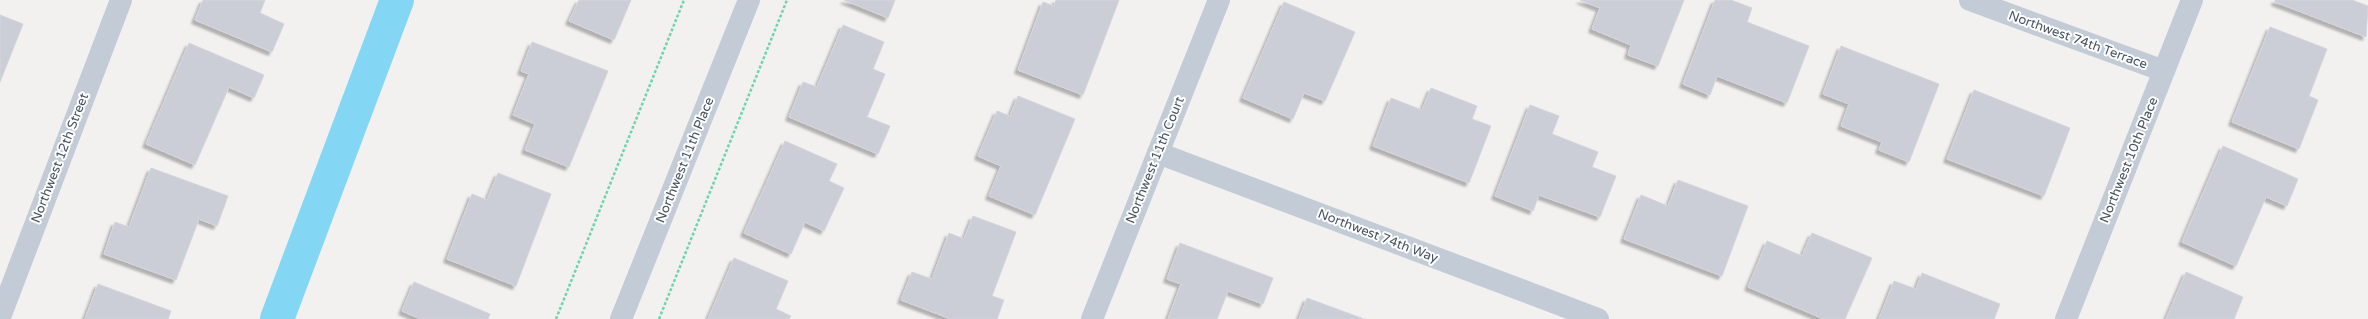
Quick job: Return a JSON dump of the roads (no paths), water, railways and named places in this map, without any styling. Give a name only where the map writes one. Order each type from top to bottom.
[{"type":"street","name":"Northwest 12th Street","points":[[0,317],[121,0]]},
{"type":"street","name":"Northwest 11th Place","points":[[621,319],[749,0]]},
{"type":"street","name":"Northwest 11th Court","points":[[1092,319],[1218,0]]},
{"type":"street","name":"Northwest 74th Terrace","points":[[1970,0],[2164,71]]},
{"type":"street","name":"Northwest 10th Place","points":[[2066,319],[2192,0]]},
{"type":"street","name":"Northwest 74th Way","points":[[1158,153],[1598,319]]},
{"type":"waterway","points":[[277,319],[397,0]]}]
